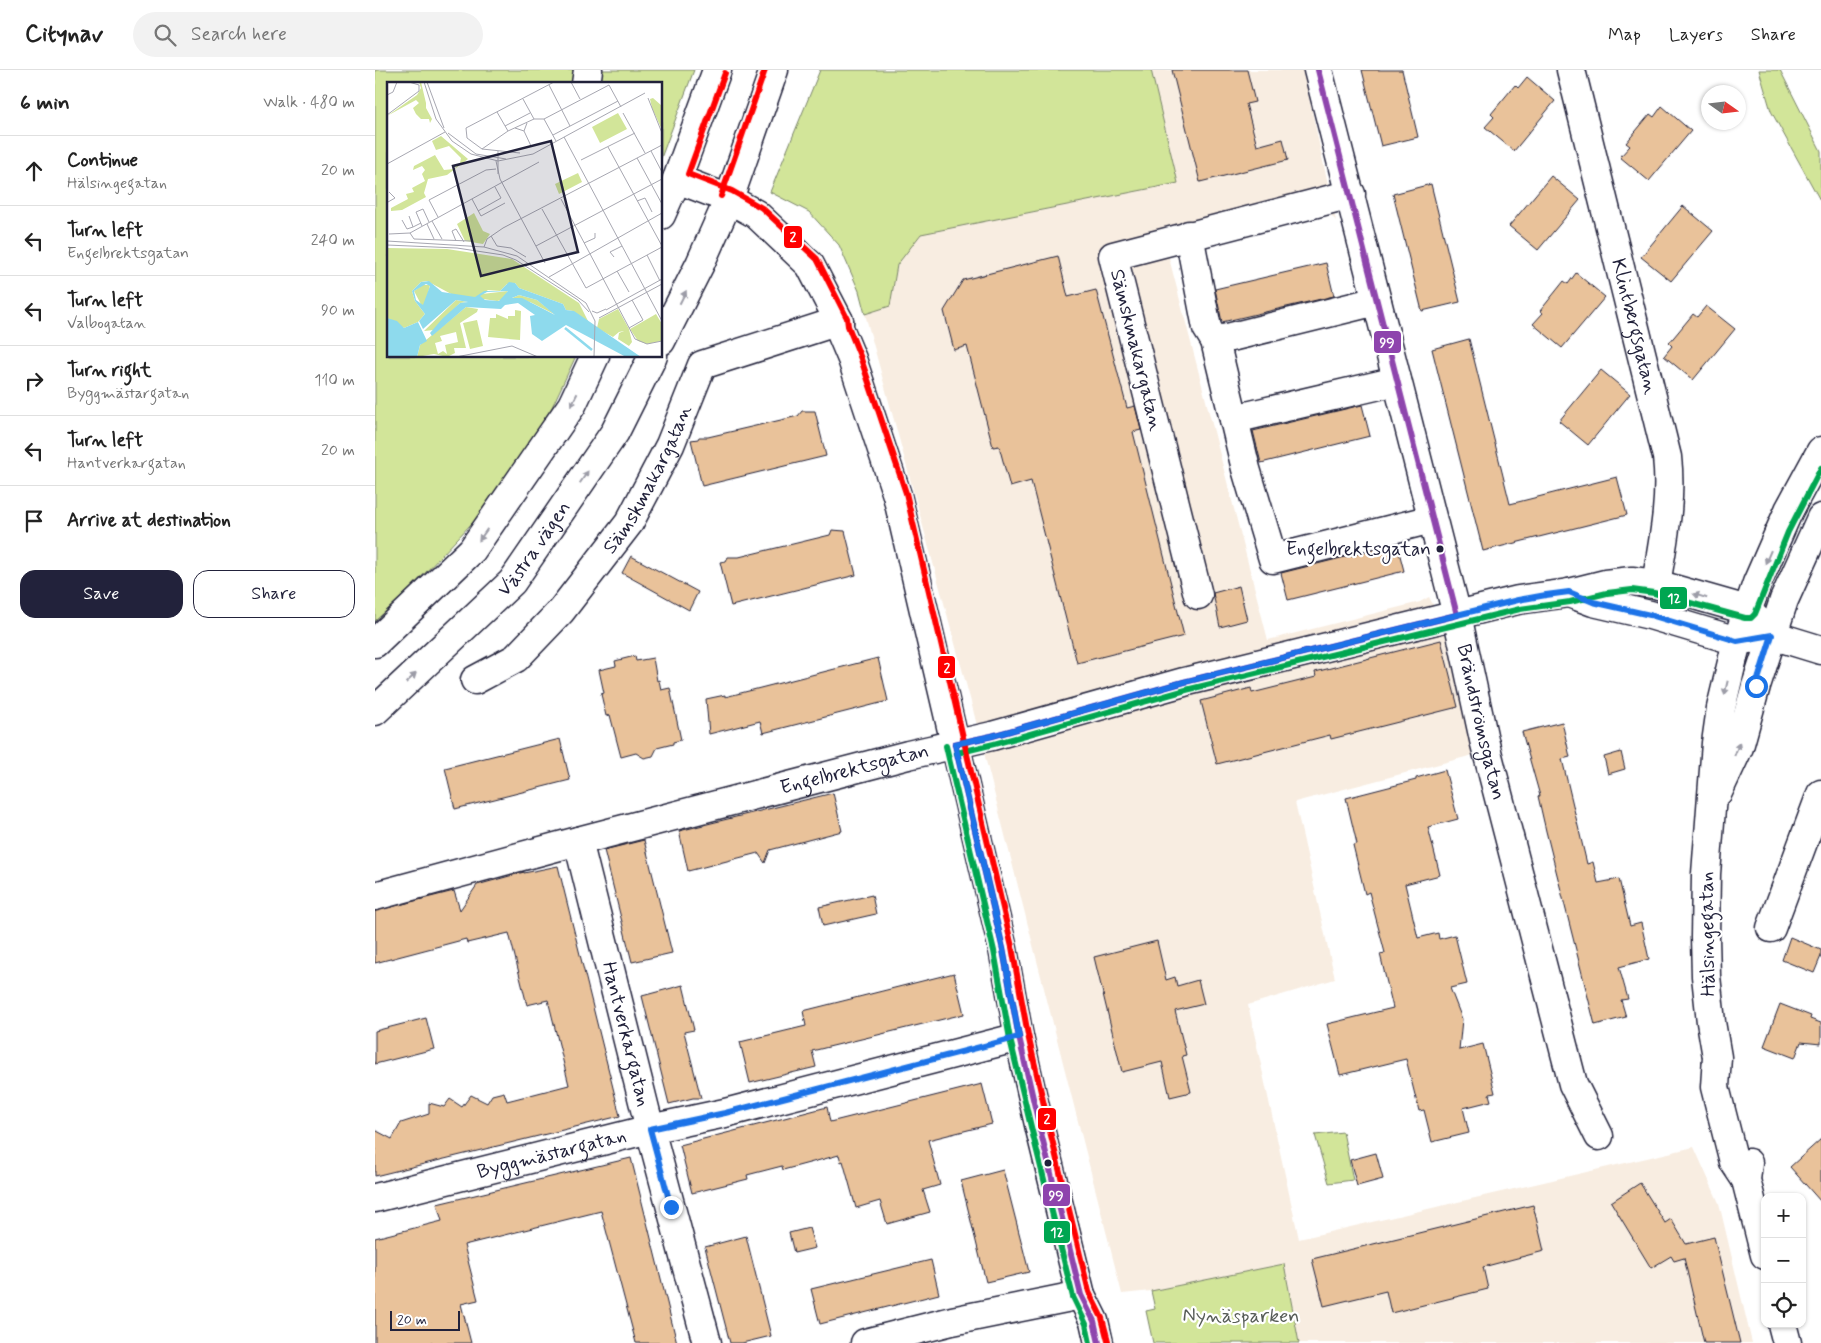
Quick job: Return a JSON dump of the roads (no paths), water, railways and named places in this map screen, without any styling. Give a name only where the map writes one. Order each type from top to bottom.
[{"type":"street","points":[[663,210],[677,179],[717,70]]},
{"type":"street","points":[[663,337],[700,264],[729,199],[774,70]]},
{"type":"street","name":"Brändströmsgatan","points":[[1318,70],[1457,615],[1484,740],[1573,1084],[1599,1136]]},
{"type":"street","name":"Klintbergsgatan","points":[[1571,70],[1667,457],[1669,475],[1668,503],[1656,584]]},
{"type":"street","points":[[677,179],[729,199],[756,214],[809,265],[839,320],[839,328],[852,359],[897,495],[1003,949],[1019,1037],[1039,1128],[1081,1295],[1094,1321],[1099,1343]]},
{"type":"street","name":"Sämskmakargatan","points":[[1198,595],[1113,256],[1351,194]]},
{"type":"street","points":[[1189,235],[1207,328],[1215,341],[1246,468],[1273,559],[1432,519]]},
{"type":"street","points":[[1215,341],[1377,301]]},
{"type":"street","name":"Sämskmakargatan","points":[[475,680],[517,658],[561,611],[629,523],[670,445],[703,365],[839,320]]},
{"type":"street","points":[[375,643],[472,550],[572,405],[594,358]]},
{"type":"street","name":"Västra vägen","points":[[375,711],[512,582],[615,432],[652,358]]},
{"type":"street","points":[[1234,418],[1397,381]]},
{"type":"street","name":"Hälsingegatan","points":[[1761,1239],[1746,1180],[1748,1157],[1732,1084],[1717,1057],[1711,1022],[1705,937],[1706,874],[1716,743],[1721,708],[1737,641],[1771,548],[1821,451]]},
{"type":"street","name":"Hälsingegatan","points":[[1711,810],[1739,747],[1784,600],[1821,518]]},
{"type":"street","name":"Engelbrektsgatan","points":[[375,896],[578,840],[908,755],[992,736],[1184,682],[1518,600],[1605,584],[1632,581],[1656,584],[1747,610],[1772,635]]},
{"type":"street","points":[[1569,592],[1593,602],[1650,615],[1737,641],[1772,635],[1821,650]]},
{"type":"street","points":[[1771,928],[1821,794]]},
{"type":"street","name":"Hantverkargatan","points":[[578,840],[650,1129],[707,1343]]},
{"type":"street","name":"Byggmästargatan","points":[[375,1198],[650,1129],[725,1113],[1019,1037]]},
{"type":"street","points":[[865,1343],[951,1321],[1081,1295]]},
{"type":"street","points":[[1783,1328],[1787,1343]]},
{"type":"place","name":"Engelbrektsgatan","points":[[1440,549]]},
{"type":"park label","name":"Nynäsparken","points":[[1241,1316]]}]
